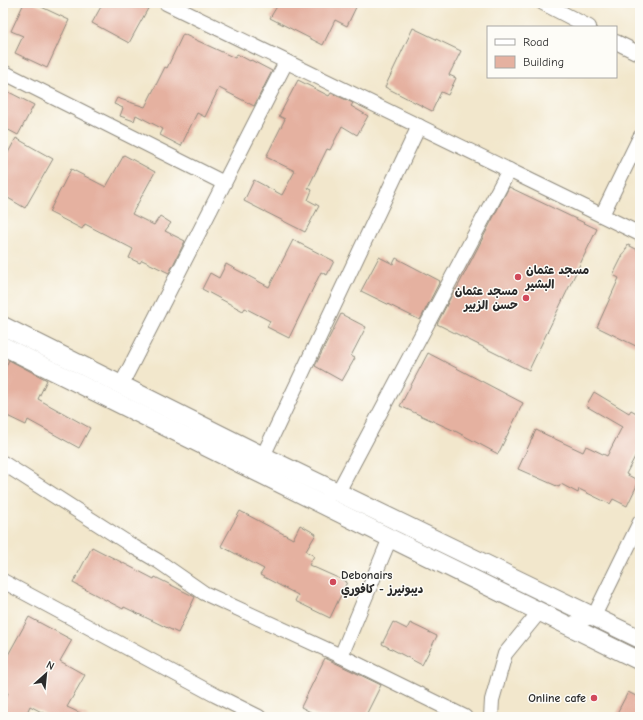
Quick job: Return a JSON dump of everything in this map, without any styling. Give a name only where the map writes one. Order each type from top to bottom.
[{"type":"street","points":[[166,3],[640,234]]},
{"type":"street","points":[[543,3],[587,26]]},
{"type":"street","points":[[617,42],[640,54]]},
{"type":"street","points":[[121,385],[286,62]]},
{"type":"street","points":[[3,72],[224,184]]},
{"type":"street","points":[[263,456],[419,126]]},
{"type":"street","points":[[602,215],[640,137]]},
{"type":"street","points":[[311,500],[338,492],[509,170]]},
{"type":"street","points":[[3,326],[263,456],[640,639]]},
{"type":"street","points":[[3,346],[311,500],[640,661]]},
{"type":"street","points":[[3,463],[158,561],[204,593],[341,656],[465,717]]},
{"type":"street","points":[[568,625],[594,616],[640,522]]},
{"type":"street","points":[[341,656],[390,538]]},
{"type":"street","points":[[5,587],[259,717]]},
{"type":"street","points":[[491,717],[492,700],[505,654],[540,611]]},
{"type":"building","points":[[24,3],[33,3],[69,20],[47,68],[15,53],[23,36],[11,31]]},
{"type":"building","points":[[103,3],[151,3],[129,43],[92,23]]},
{"type":"building","points":[[279,3],[358,3],[347,26],[335,20],[323,45],[270,18]]},
{"type":"building","points":[[413,28],[461,51],[449,75],[456,78],[448,95],[441,92],[432,111],[385,87]]},
{"type":"building","points":[[183,34],[235,58],[237,54],[272,71],[254,106],[219,88],[205,117],[197,113],[181,146],[160,135],[163,129],[136,115],[134,121],[120,116],[123,108],[114,104],[117,98],[145,107],[165,67],[167,68]]},
{"type":"building","points":[[298,80],[329,96],[331,93],[353,103],[351,106],[368,116],[357,135],[342,126],[330,150],[327,149],[308,188],[312,190],[308,200],[319,206],[305,232],[244,201],[254,180],[282,195],[295,171],[266,157],[285,119],[279,116]]},
{"type":"building","points":[[3,89],[34,105],[18,135],[3,127]]},
{"type":"building","points":[[16,138],[53,159],[25,208],[3,195],[3,162]]},
{"type":"building","points":[[124,155],[155,172],[132,214],[154,225],[160,216],[171,223],[165,231],[185,241],[169,273],[142,260],[140,263],[129,258],[133,249],[85,224],[82,229],[49,212],[71,169],[106,187]]},
{"type":"building","name":"مسجد عثمان البشير","points":[[509,187],[597,229],[529,370],[437,324]]},
{"type":"building","points":[[293,240],[334,261],[327,275],[321,272],[289,338],[267,327],[270,321],[245,308],[243,311],[202,289],[210,273],[219,278],[226,264],[269,287]]},
{"type":"building","points":[[628,245],[640,251],[640,348],[597,327],[619,278],[613,275]]},
{"type":"building","points":[[379,257],[393,264],[396,258],[440,281],[420,320],[361,291]]},
{"type":"building","points":[[341,314],[366,327],[351,356],[355,358],[342,381],[315,366]]},
{"type":"building","points":[[428,353],[523,403],[498,454],[457,432],[400,406]]},
{"type":"building","points":[[9,360],[47,380],[38,399],[90,428],[79,448],[28,420],[26,425],[3,414],[3,372]]},
{"type":"building","points":[[594,392],[629,413],[631,410],[640,415],[640,447],[626,474],[639,481],[627,506],[613,499],[610,504],[579,489],[578,493],[561,484],[559,487],[518,469],[536,430],[583,452],[586,446],[607,456],[622,427],[586,406]]},
{"type":"building","points":[[240,511],[293,539],[300,525],[316,534],[306,551],[314,556],[309,565],[347,582],[330,618],[295,601],[298,595],[260,575],[264,569],[221,546]]},
{"type":"building","points":[[92,547],[154,579],[155,577],[195,597],[178,633],[124,607],[123,609],[73,583]]},
{"type":"building","points":[[29,617],[72,640],[60,661],[85,675],[67,707],[89,717],[51,717],[30,706],[25,717],[3,717],[3,704],[8,693],[3,690],[3,664]]},
{"type":"building","points":[[393,622],[407,629],[410,623],[437,636],[422,665],[382,644]]},
{"type":"building","points":[[325,658],[381,685],[365,717],[320,717],[301,707]]},
{"type":"building","points":[[628,692],[640,698],[640,717],[615,717]]},
{"type":"place","name":"مسجد عثمان البشير","points":[[518,277]]},
{"type":"place","name":"مسجد عثمان حسن الزبير","points":[[526,298]]},
{"type":"place","name":"Debonairs ديبونيرز - كافوري","points":[[333,582]]},
{"type":"place","name":"Online cafe","points":[[594,698]]}]
